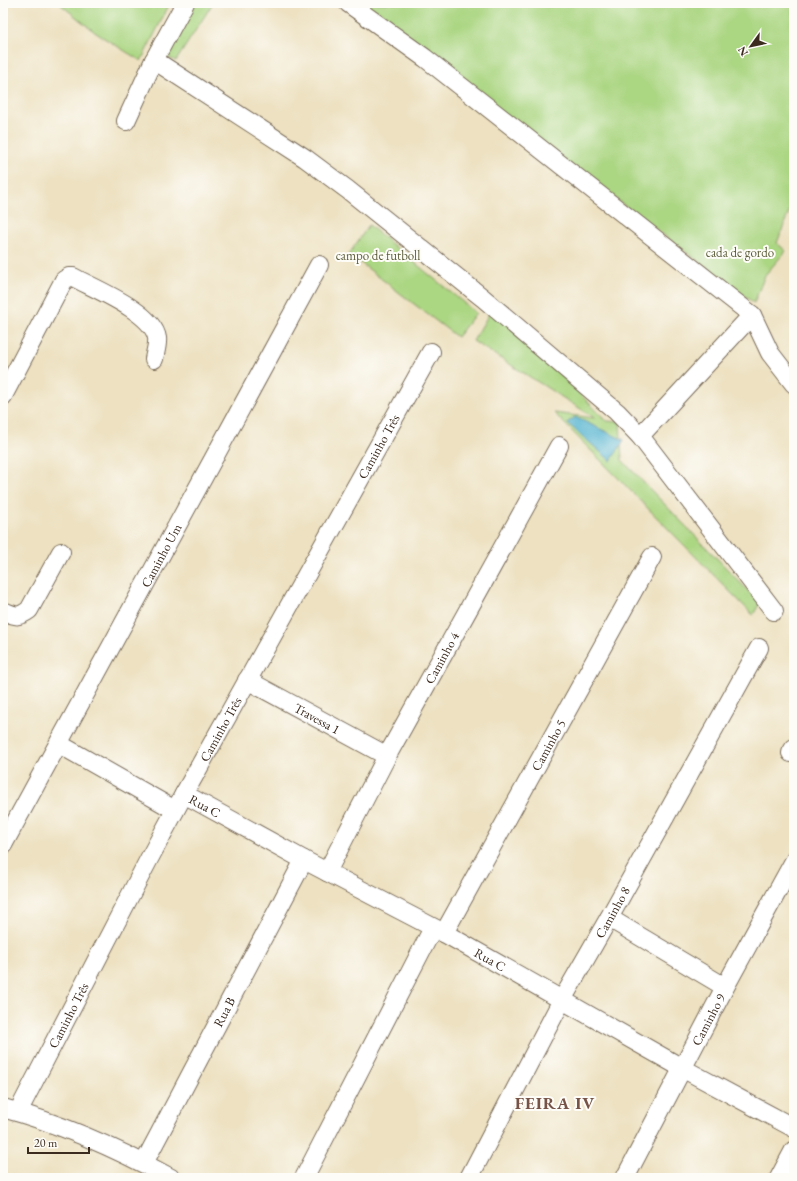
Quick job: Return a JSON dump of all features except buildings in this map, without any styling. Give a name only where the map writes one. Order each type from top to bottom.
[{"type":"street","points":[[126,121],[154,60],[186,3]]},
{"type":"street","points":[[348,3],[425,58],[752,315],[770,352],[794,384]]},
{"type":"street","points":[[154,60],[305,158],[348,190],[488,303],[617,412],[640,436],[774,611]]},
{"type":"street","name":"Caminho Um","points":[[3,845],[60,744],[319,265]]},
{"type":"street","points":[[3,396],[64,280],[69,277],[73,277],[131,308],[147,319],[153,326],[158,339],[154,359]]},
{"type":"street","points":[[640,436],[752,315]]},
{"type":"street","name":"Caminho Três","points":[[11,1110],[247,680],[431,352]]},
{"type":"street","name":"Caminho 4","points":[[326,872],[387,756],[559,446]]},
{"type":"street","points":[[3,611],[17,616],[23,615],[29,610],[61,552]]},
{"type":"street","name":"Caminho 5","points":[[439,931],[652,557]]},
{"type":"street","name":"Caminho 8","points":[[468,1178],[562,1000],[759,648]]},
{"type":"street","name":"Travessa 1","points":[[247,680],[387,756]]},
{"type":"street","name":"Rua C","points":[[60,744],[175,810]]},
{"type":"street","name":"Rua C","points":[[184,794],[326,872],[439,931],[682,1068],[794,1128]]},
{"type":"street","name":"Rua B","points":[[144,1163],[304,860]]},
{"type":"street","name":"Caminho 9","points":[[624,1178],[725,987],[794,861]]},
{"type":"street","points":[[609,918],[725,987]]},
{"type":"street","points":[[304,1178],[439,931]]},
{"type":"street","points":[[11,1110],[81,1135],[144,1163],[171,1178]]},
{"type":"street","points":[[779,1178],[794,1150]]},
{"type":"green space","points":[[170,3],[141,61],[96,33],[60,4]]},
{"type":"green space","points":[[191,3],[213,3],[176,61],[161,55]]},
{"type":"green space","name":"cada de gordo","points":[[355,3],[794,3],[794,199],[777,243],[786,251],[765,275],[754,303]]},
{"type":"green space","name":"campo de futboll","points":[[369,225],[476,313],[457,337],[349,254]]},
{"type":"green space","points":[[493,307],[607,421],[620,422],[622,460],[760,603],[753,615],[554,413],[595,418],[473,341]]},
{"type":"water","points":[[575,417],[624,440],[611,461],[567,423]]},
{"type":"district","name":"FEIRA IV","points":[[555,1103]]}]
